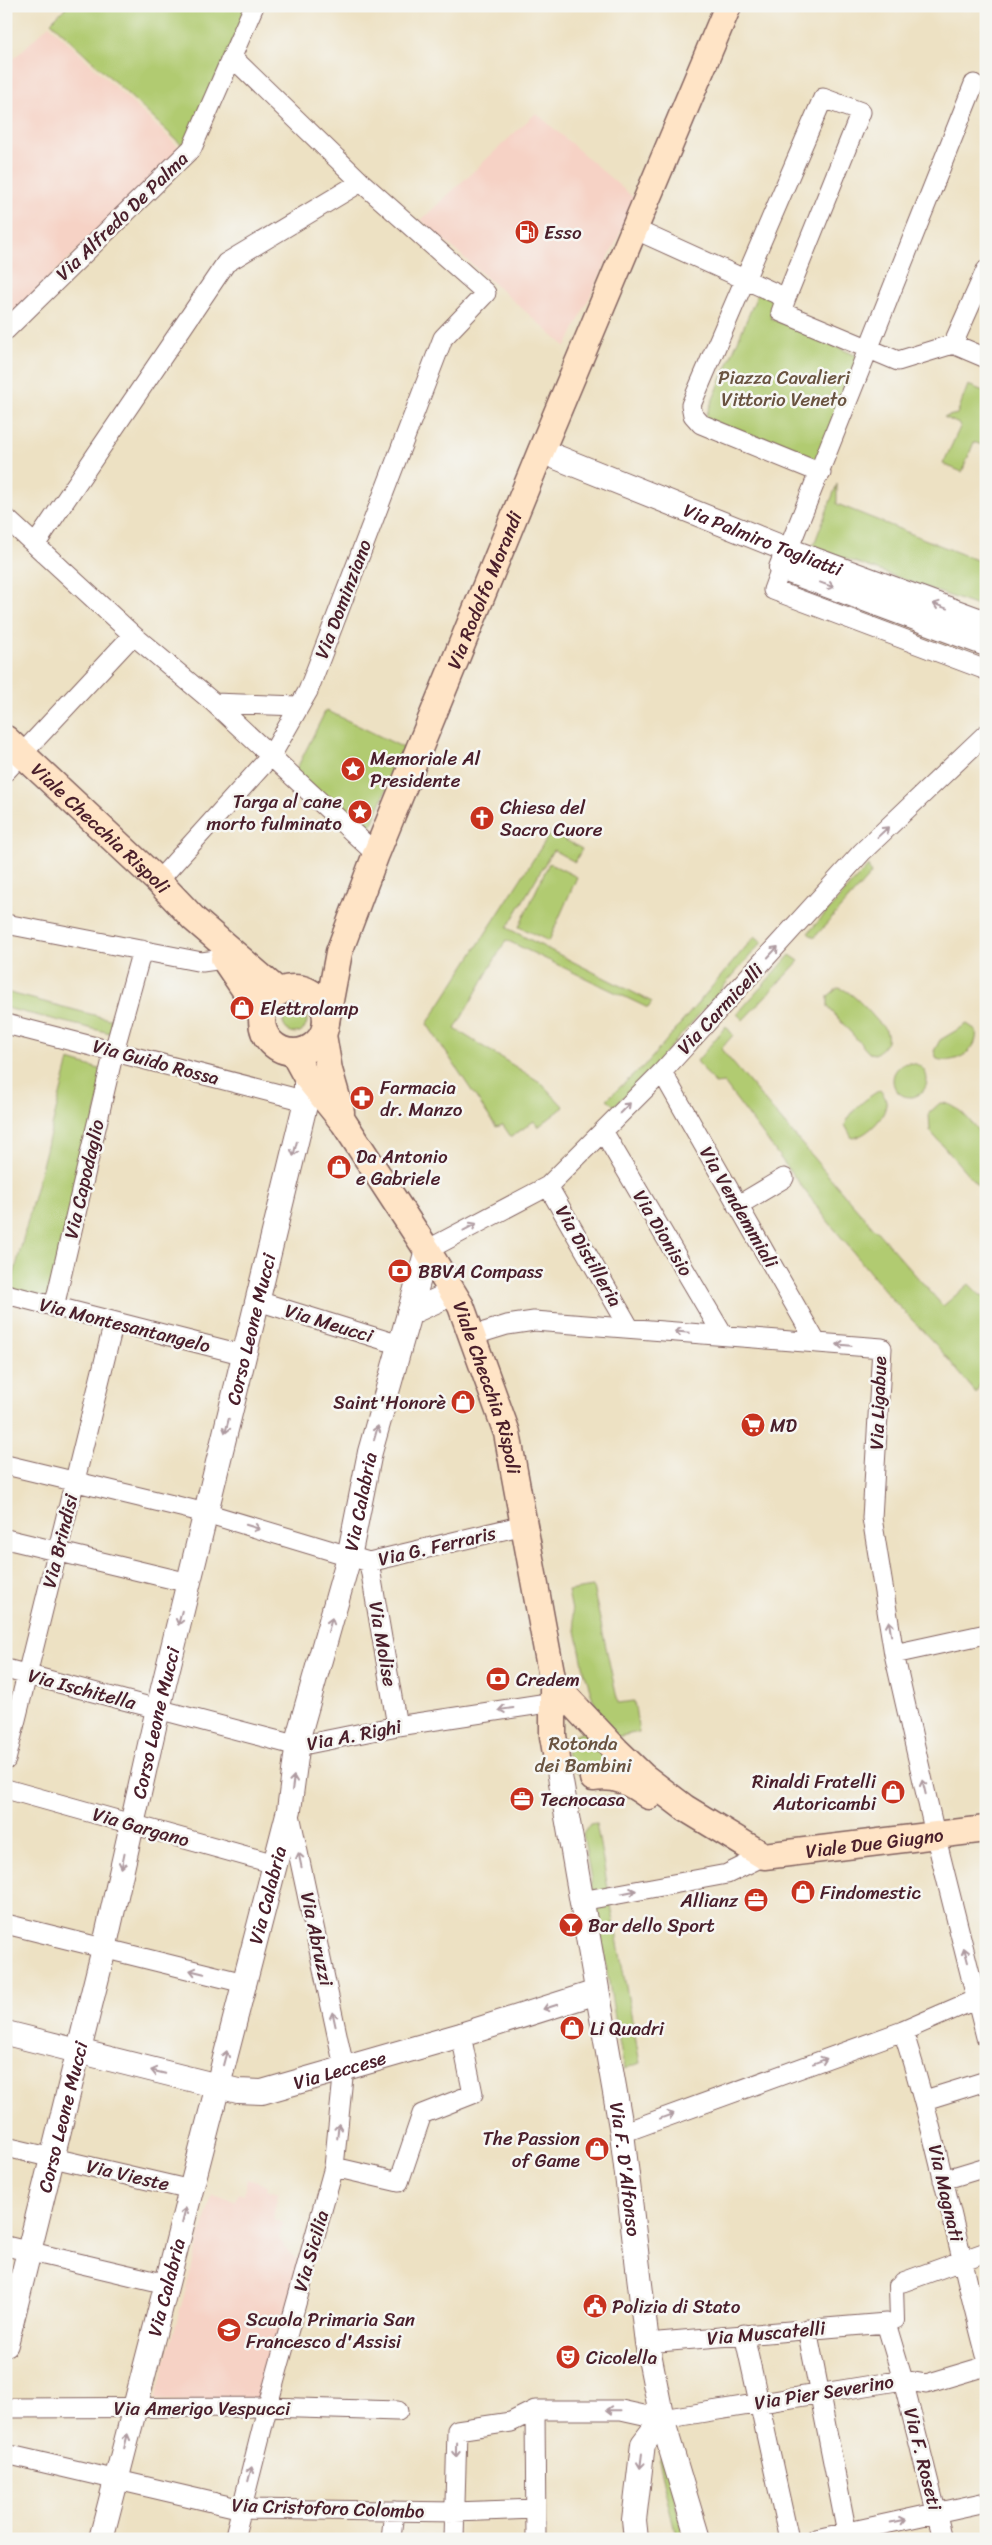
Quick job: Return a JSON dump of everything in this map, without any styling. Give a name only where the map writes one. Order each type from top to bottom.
[{"type":"main road","name":"Via Rodolfo Morandi","points":[[325,1029],[339,952],[376,854],[541,452],[728,6]]},
{"type":"main road","name":"Viale Checchia Rispoli","points":[[12,755],[158,881],[194,919],[262,1015],[264,1031],[273,1045],[282,1050],[293,1052],[306,1076],[344,1123],[427,1250],[461,1306],[507,1433],[554,1693],[553,1736],[557,1759]]},
{"type":"main road","name":"Viale Checchia Rispoli","points":[[194,919],[292,991],[321,1002],[325,1012],[328,1070],[344,1123]]},
{"type":"main road","name":"Via Rodolfo Morandi","points":[[292,991],[339,952]]},
{"type":"main road","points":[[262,1015],[271,998],[292,991]]},
{"type":"main road","points":[[293,1052],[310,1048],[325,1029]]},
{"type":"main road","points":[[554,1693],[643,1776],[685,1808],[764,1856]]},
{"type":"main road","points":[[593,1778],[601,1774],[609,1758],[606,1741],[600,1734],[585,1728],[568,1732],[558,1745],[557,1759],[562,1770],[568,1776],[585,1780],[609,1776],[626,1781],[712,1838],[740,1850],[764,1856]]},
{"type":"main road","name":"Viale Due Giugno","points":[[764,1856],[934,1834],[969,1833],[986,1829]]},
{"type":"street","name":"Via Alfredo De Palma","points":[[6,330],[192,148],[254,6]]},
{"type":"street","points":[[35,545],[226,263],[361,182],[232,57]]},
{"type":"street","points":[[974,84],[870,351],[773,590],[986,670]]},
{"type":"street","points":[[821,473],[701,424],[692,415],[691,405],[823,98],[861,112],[780,312],[870,351],[898,361],[953,344],[986,358]]},
{"type":"street","name":"Via Dominziano","points":[[158,881],[271,756],[308,691],[443,338],[486,293],[361,182]]},
{"type":"street","points":[[634,229],[786,298]]},
{"type":"street","points":[[953,344],[984,276]]},
{"type":"street","name":"Via Palmiro Togliatti","points":[[541,452],[785,559],[986,644]]},
{"type":"street","points":[[6,518],[133,634],[214,703],[376,854]]},
{"type":"street","name":"Via Palmiro Togliatti","points":[[785,559],[986,623]]},
{"type":"street","points":[[12,755],[133,634]]},
{"type":"street","points":[[214,703],[299,706]]},
{"type":"street","name":"Via Carmicelli","points":[[427,1250],[548,1186],[662,1072],[862,852],[986,734]]},
{"type":"street","points":[[6,924],[202,962],[216,960],[221,956]]},
{"type":"street","name":"Via Capodaglio","points":[[54,1308],[114,1051],[142,950]]},
{"type":"street","name":"Via Guido Rossa","points":[[6,1024],[306,1102]]},
{"type":"street","name":"Via Vendemmiali","points":[[662,1072],[816,1342]]},
{"type":"street","name":"Corso Leone Mucci","points":[[7,2342],[104,1949],[158,1709],[306,1102],[306,1076]]},
{"type":"street","name":"Via Dionisio","points":[[603,1131],[723,1335]]},
{"type":"street","points":[[738,1206],[784,1178]]},
{"type":"street","name":"Via Distilleria","points":[[548,1186],[629,1327]]},
{"type":"street","name":"Via Calabria","points":[[101,2539],[289,1810],[298,1746],[359,1560],[370,1452],[427,1250]]},
{"type":"street","points":[[409,1314],[453,1293]]},
{"type":"street","name":"Via Montesantangelo","points":[[6,1294],[54,1308],[245,1355]]},
{"type":"street","name":"Via Meucci","points":[[258,1301],[400,1346]]},
{"type":"street","name":"Via Ligabue","points":[[472,1336],[507,1325],[534,1321],[882,1348],[872,1518],[894,1654],[934,1834],[981,1997],[986,2037]]},
{"type":"street","name":"Via Brindisi","points":[[6,1760],[114,1322]]},
{"type":"street","points":[[6,1464],[206,1513],[359,1560]]},
{"type":"street","name":"Via G. Ferraris","points":[[359,1560],[524,1525]]},
{"type":"street","points":[[6,1539],[189,1582]]},
{"type":"street","name":"Via Molise","points":[[359,1560],[397,1726]]},
{"type":"street","points":[[894,1654],[986,1634]]},
{"type":"street","name":"Via Ischitella","points":[[6,1669],[158,1709]]},
{"type":"street","name":"Via A. Righi","points":[[158,1709],[298,1746],[554,1693]]},
{"type":"street","name":"Via F. D'Alfonso","points":[[557,1759],[622,2133],[647,2342],[662,2419],[698,2539]]},
{"type":"street","points":[[564,1796],[580,1784],[593,1778]]},
{"type":"street","name":"Via Gargano","points":[[6,1789],[275,1864]]},
{"type":"street","name":"Via Abruzzi","points":[[289,1810],[344,2067]]},
{"type":"street","name":"Viale Due Giugno","points":[[581,1901],[727,1874],[764,1856]]},
{"type":"street","points":[[6,1924],[244,1983]]},
{"type":"street","name":"Via Leccese","points":[[6,2033],[238,2091],[262,2092],[461,2035],[597,1992]]},
{"type":"street","points":[[622,2133],[903,2031],[981,1997]]},
{"type":"street","name":"Via Magnati","points":[[903,2031],[925,2100],[960,2260],[986,2355]]},
{"type":"street","points":[[334,2167],[399,2182],[422,2114],[473,2094],[461,2035]]},
{"type":"street","name":"Via Sicilia","points":[[234,2539],[267,2407],[334,2167],[344,2067]]},
{"type":"street","points":[[925,2100],[986,2081]]},
{"type":"street","name":"Via Vieste","points":[[6,2147],[191,2190]]},
{"type":"street","points":[[943,2180],[986,2167]]},
{"type":"street","points":[[6,2246],[166,2284]]},
{"type":"street","points":[[886,2323],[897,2321],[896,2285],[986,2252]]},
{"type":"street","name":"Via Muscatelli","points":[[647,2342],[886,2323]]},
{"type":"street","name":"Via F. Roseti","points":[[886,2323],[903,2380],[944,2539]]},
{"type":"street","points":[[807,2329],[848,2535]]},
{"type":"street","points":[[744,2334],[789,2539]]},
{"type":"street","name":"Via Pier Severino","points":[[662,2419],[903,2380],[926,2384],[986,2366]]},
{"type":"street","name":"Via Amerigo Vespucci","points":[[6,2408],[267,2407],[398,2412]]},
{"type":"street","points":[[535,2410],[536,2539]]},
{"type":"street","points":[[454,2539],[457,2430],[511,2422],[535,2410],[621,2410],[662,2419],[643,2444],[634,2520],[636,2539]]},
{"type":"street","name":"Via Cristoforo Colombo","points":[[6,2454],[242,2509],[455,2512],[535,2509]]},
{"type":"street","points":[[816,2539],[848,2535],[937,2512],[986,2502]]},
{"type":"street","points":[[391,2539],[394,2511]]},
{"type":"shaded area","points":[[49,25],[182,150],[6,319],[6,66]]},
{"type":"shaded area","name":"Esso","points":[[536,113],[636,200],[566,347],[421,220]]},
{"type":"shaded area","name":"Scuola Primaria San Francesco d'Assisi","points":[[247,2179],[268,2185],[267,2189],[278,2193],[273,2219],[283,2223],[279,2239],[295,2258],[303,2260],[263,2403],[155,2400],[212,2195],[235,2201],[238,2193],[244,2195]]},
{"type":"green space","points":[[67,6],[249,6],[184,147],[51,22]]},
{"type":"green space","name":"Piazza Cavalieri Vittorio Veneto","points":[[758,293],[777,301],[770,318],[862,358],[817,465],[705,418]]},
{"type":"green space","points":[[968,385],[986,392],[986,447],[974,442],[962,472],[943,464],[961,425],[944,417],[957,414]]},
{"type":"green space","points":[[837,484],[837,504],[979,561],[986,546],[986,609],[813,547]]},
{"type":"green space","points":[[326,710],[404,748],[366,838],[295,772]]},
{"type":"green space","points":[[551,832],[582,849],[575,862],[553,850],[507,928],[652,1002],[648,1008],[506,940],[455,1029],[540,1082],[564,1107],[538,1127],[534,1121],[511,1137],[503,1125],[496,1127],[427,1024]]},
{"type":"green space","points":[[549,863],[577,877],[549,941],[519,927]]},
{"type":"green space","points":[[868,866],[871,874],[814,938],[808,933]]},
{"type":"green space","points":[[755,936],[762,942],[655,1065],[614,1106],[607,1099],[648,1062]]},
{"type":"green space","points":[[790,955],[799,961],[743,1020],[737,1014]]},
{"type":"green space","points":[[838,988],[850,993],[885,1029],[887,1033],[886,1043],[875,1054],[869,1053],[828,1007],[828,996]]},
{"type":"green space","points":[[6,992],[113,1020],[110,1033],[6,1008]]},
{"type":"green space","points":[[295,1009],[304,1012],[307,1021],[304,1030],[295,1033],[286,1030],[283,1021],[286,1012]]},
{"type":"green space","points":[[967,1024],[976,1030],[976,1038],[970,1050],[965,1055],[951,1060],[937,1059],[934,1051],[940,1040]]},
{"type":"green space","points":[[726,1026],[733,1035],[721,1049],[850,1201],[943,1306],[969,1284],[980,1295],[986,1296],[986,1371],[976,1393],[938,1347],[890,1297],[827,1220],[724,1083],[715,1084],[697,1061]]},
{"type":"green space","points":[[69,1060],[106,1071],[48,1303],[9,1294]]},
{"type":"green space","points":[[910,1063],[917,1064],[922,1068],[926,1073],[926,1087],[922,1092],[917,1096],[910,1097],[903,1096],[898,1092],[894,1087],[893,1080],[894,1073],[898,1068],[903,1064]]},
{"type":"green space","points":[[880,1090],[886,1102],[882,1116],[868,1131],[852,1138],[845,1125],[848,1119],[860,1105]]},
{"type":"green space","points":[[940,1103],[947,1104],[960,1111],[986,1140],[986,1195],[930,1131],[929,1113]]},
{"type":"green space","points":[[593,1587],[618,1703],[634,1701],[639,1732],[616,1737],[598,1716],[584,1670],[568,1591]]},
{"type":"green space","name":"Rotonda dei Bambini","points":[[584,1732],[605,1755],[600,1768],[582,1775],[569,1769],[565,1742],[570,1737]]},
{"type":"green space","points":[[596,1823],[640,2063],[624,2069],[583,1834],[590,1824]]},
{"type":"green space","points":[[663,2454],[686,2539],[677,2539],[658,2461]]},
{"type":"place","name":"Esso","points":[[527,232]]},
{"type":"place","name":"Memoriale Al Presidente","points":[[353,769]]},
{"type":"place","name":"Targa al cane morto fulminato","points":[[360,812]]},
{"type":"place","name":"Chiesa del Sacro Cuore","points":[[482,818]]},
{"type":"place","name":"Elettrolamp","points":[[242,1008]]},
{"type":"place","name":"Farmacia dr. Manzo","points":[[362,1098]]},
{"type":"place","name":"Da Antonio e Gabriele","points":[[339,1167]]},
{"type":"place","name":"BBVA Compass","points":[[400,1271]]},
{"type":"place","name":"Saint'Honorè","points":[[463,1402]]},
{"type":"place","name":"MD","points":[[753,1425]]},
{"type":"place","name":"Credem","points":[[498,1679]]},
{"type":"place","name":"Rinaldi Fratelli Autoricambi","points":[[893,1792]]},
{"type":"place","name":"Tecnocasa","points":[[522,1799]]},
{"type":"place","name":"Findomestic","points":[[803,1892]]},
{"type":"place","name":"Allianz","points":[[756,1900]]},
{"type":"place","name":"Bar dello Sport","points":[[571,1925]]},
{"type":"place","name":"Li Quadri","points":[[572,2028]]},
{"type":"place","name":"The Passion of Game","points":[[597,2149]]},
{"type":"place","name":"Polizia di Stato","points":[[595,2306]]},
{"type":"place","name":"Scuola Primaria San Francesco d'Assisi","points":[[229,2330]]},
{"type":"place","name":"Cicolella","points":[[568,2357]]}]
